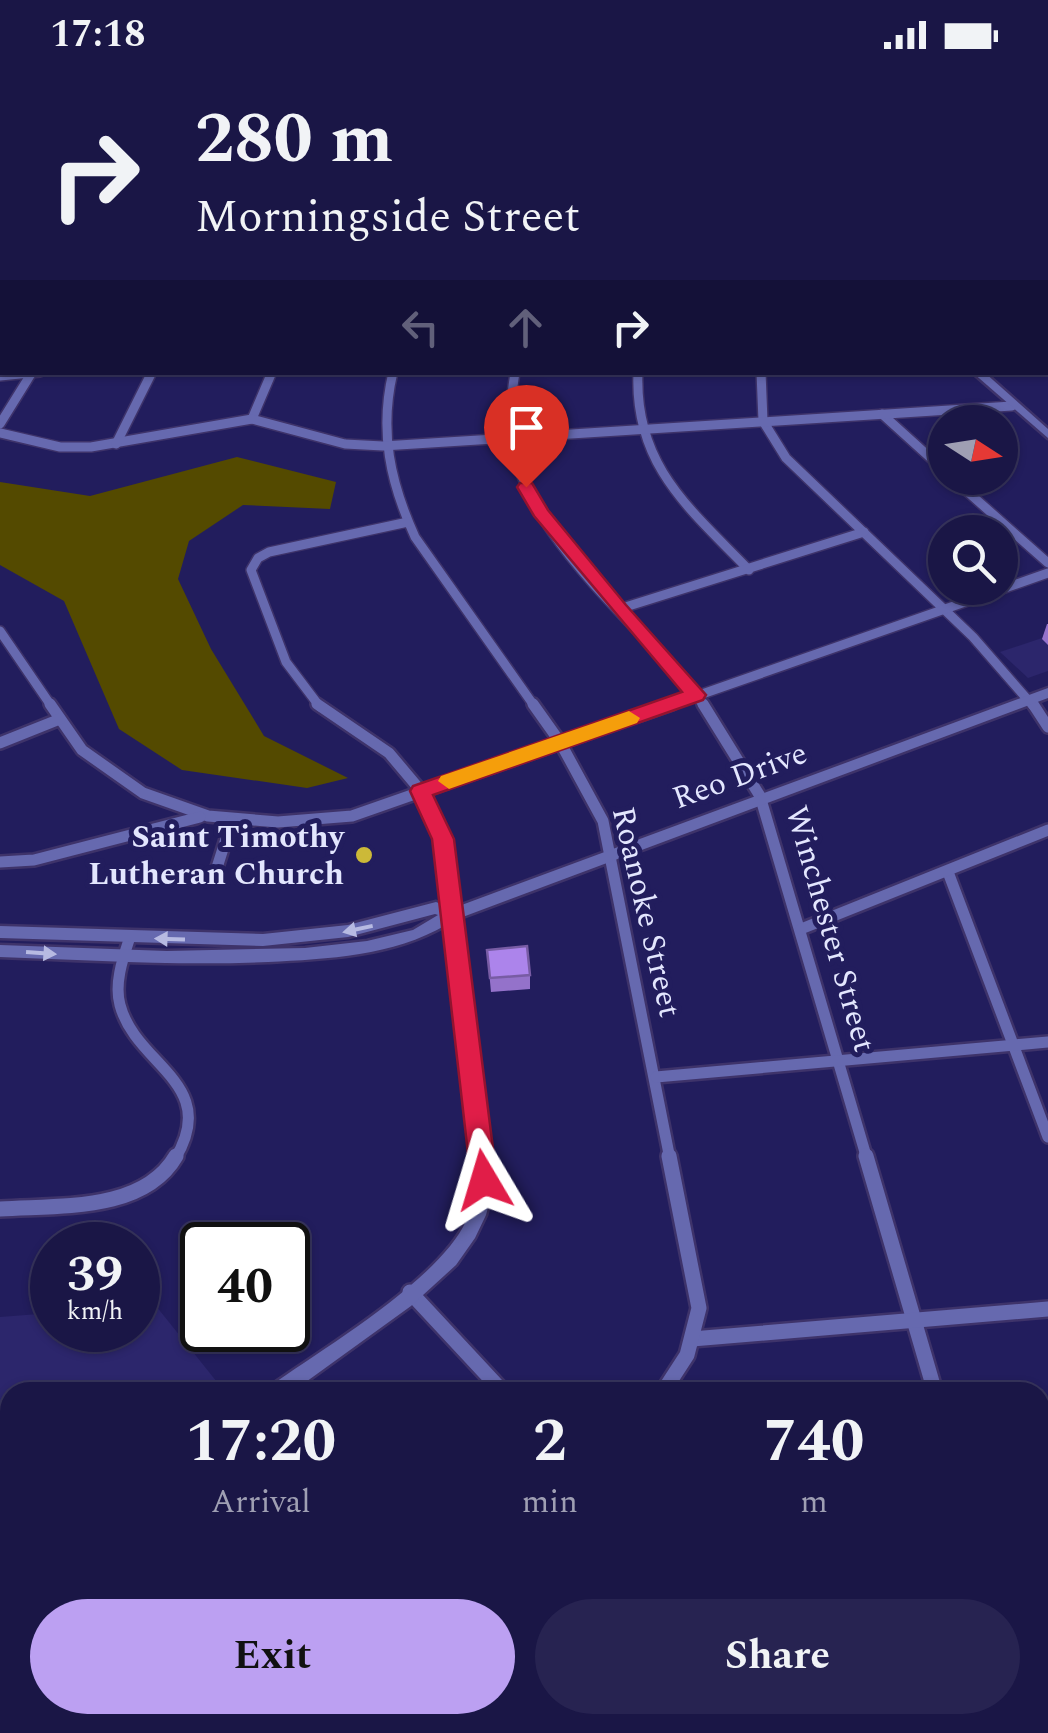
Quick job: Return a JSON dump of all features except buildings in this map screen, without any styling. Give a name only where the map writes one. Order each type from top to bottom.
[{"type":"main road","points":[[979,375],[1011,405]]},
{"type":"main road","points":[[1018,411],[1048,435]]},
{"type":"main road","name":"Reo Drive","points":[[0,951],[123,957],[299,956],[353,950],[439,926],[452,915],[760,796],[1048,693]]},
{"type":"main road","points":[[290,1382],[410,1292],[460,1248],[476,1218],[483,1192],[443,839],[421,791]]},
{"type":"main road","name":"Reo Drive","points":[[0,932],[286,940],[348,932],[436,908],[452,915]]},
{"type":"street","points":[[0,424],[35,375]]},
{"type":"street","points":[[116,444],[150,375]]},
{"type":"street","points":[[252,419],[271,375]]},
{"type":"street","name":"Roanoke Street","points":[[393,375],[383,446],[408,522],[560,742],[602,820],[699,1308],[692,1339]]},
{"type":"street","name":"Winchester Street","points":[[515,375],[509,438],[520,473],[540,512],[619,610],[696,695],[732,743],[760,796],[931,1382]]},
{"type":"street","points":[[638,375],[637,428],[668,484],[748,570]]},
{"type":"street","points":[[761,375],[763,422],[786,458],[944,609],[1030,700],[1048,727]]},
{"type":"street","points":[[0,433],[60,447],[116,444],[201,425],[252,419],[345,444],[383,446],[928,411]]},
{"type":"street","points":[[882,414],[928,456]]},
{"type":"street","points":[[971,495],[1048,563]]},
{"type":"street","points":[[408,522],[275,551],[258,558],[251,570],[288,664],[304,691],[332,716],[385,746],[411,773],[421,791]]},
{"type":"street","points":[[619,610],[864,532]]},
{"type":"street","points":[[0,631],[60,719],[98,764],[149,796],[200,816],[276,825],[352,816],[1048,573]]},
{"type":"street","points":[[0,744],[60,719]]},
{"type":"street","points":[[0,862],[34,860],[200,816]]},
{"type":"street","points":[[214,877],[232,820]]},
{"type":"street","points":[[801,929],[1048,830]]},
{"type":"street","points":[[948,872],[1048,1137]]},
{"type":"street","points":[[0,1209],[119,1198],[147,1186],[172,1164],[188,1132],[187,1104],[120,1004],[123,957],[130,937]]},
{"type":"street","points":[[656,1077],[1048,1042]]},
{"type":"street","points":[[410,1292],[494,1382]]},
{"type":"street","points":[[670,1382],[681,1368],[692,1339],[1048,1309]]},
{"type":"shaded area","points":[[237,457],[336,482],[330,509],[243,505],[189,541],[178,579],[211,649],[264,736],[348,778],[307,788],[182,770],[119,729],[64,601],[0,565],[0,482],[90,496]]},
{"type":"shaded area","points":[[1048,636],[1048,671],[1028,678],[1000,652]]},
{"type":"shaded area","points":[[160,1311],[180,1336],[180,1352],[193,1352],[217,1382],[0,1382],[0,1317],[30,1315],[30,1352],[160,1352]]},
{"type":"slow traffic","points":[[449,781],[629,718]]},
{"type":"place","name":"Saint Timothy Lutheran Church","points":[[364,855]]},
{"type":"route","points":[[484,1180],[443,839],[421,791],[696,695],[619,610],[540,512],[526,487]]}]
